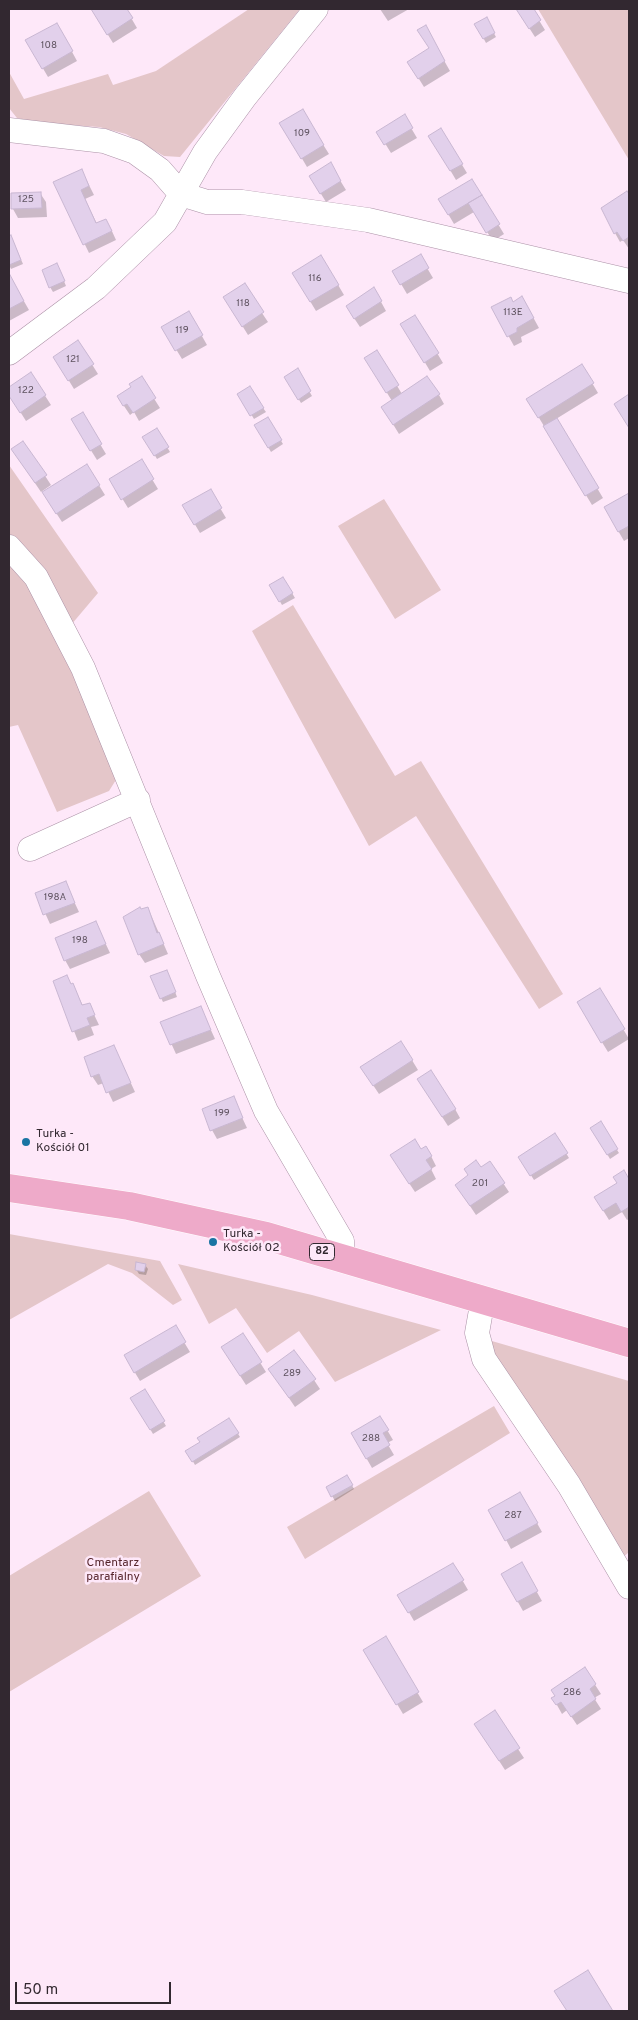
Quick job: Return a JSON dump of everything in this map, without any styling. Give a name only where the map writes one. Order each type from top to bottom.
[{"type":"main road","name":"82","points":[[9,1188],[129,1206],[184,1217],[342,1257],[629,1343]]},
{"type":"street","points":[[9,353],[96,288],[165,222],[205,152],[245,97],[316,9]]},
{"type":"street","points":[[9,130],[104,141],[127,150],[160,170],[181,194],[207,202],[242,202],[368,220],[622,279],[629,300]]},
{"type":"street","points":[[9,547],[36,577],[84,668],[208,976],[266,1111],[342,1241],[342,1257]]},
{"type":"street","points":[[30,849],[138,800]]},
{"type":"street","points":[[483,1299],[477,1333],[484,1359],[569,1486],[629,1587]]},
{"type":"green space","points":[[249,9],[300,9],[180,157],[164,156],[126,134],[99,127],[41,123],[17,118],[9,108],[9,72],[24,99],[108,74],[113,85],[156,71]]},
{"type":"green space","points":[[538,9],[629,9],[629,160]]},
{"type":"green space","points":[[9,465],[98,593],[71,625],[16,540],[9,534]]},
{"type":"green space","points":[[384,499],[441,590],[395,619],[338,526]]},
{"type":"green space","points":[[9,556],[15,562],[69,657],[119,775],[109,791],[57,812],[18,725],[9,727]]},
{"type":"green space","points":[[293,605],[395,776],[421,761],[563,994],[539,1009],[416,816],[369,846],[252,631]]},
{"type":"green space","points":[[9,1234],[160,1261],[182,1300],[173,1305],[132,1273],[108,1264],[9,1320]]},
{"type":"green space","points":[[178,1264],[312,1295],[441,1330],[335,1382],[299,1331],[267,1353],[236,1308],[209,1324]]},
{"type":"green space","points":[[485,1339],[629,1381],[629,1552],[620,1560]]},
{"type":"green space","points":[[494,1406],[510,1433],[305,1559],[287,1527]]},
{"type":"green space","name":"Cmentarz parafialny","points":[[149,1491],[201,1576],[9,1692],[9,1576]]},
{"type":"building","points":[[91,9],[127,9],[133,18],[107,35]]},
{"type":"building","points":[[516,9],[534,9],[541,20],[529,29]]},
{"type":"building","points":[[487,17],[495,33],[483,39],[474,24]]},
{"type":"building","points":[[57,23],[73,51],[42,69],[25,40]]},
{"type":"building","points":[[426,25],[445,61],[418,79],[407,62],[429,48],[417,30]]},
{"type":"building","points":[[303,109],[324,145],[301,159],[279,123]]},
{"type":"building","points":[[405,114],[413,128],[384,145],[376,132]]},
{"type":"building","points":[[441,128],[463,164],[450,171],[428,136]]},
{"type":"building","points":[[331,162],[341,181],[320,194],[309,176]]},
{"type":"building","points":[[82,169],[89,186],[81,190],[96,223],[106,219],[112,231],[83,245],[53,182]]},
{"type":"building","points":[[472,179],[482,195],[448,215],[438,199]]},
{"type":"building","points":[[627,191],[629,194],[629,237],[623,241],[617,232],[614,234],[601,208]]},
{"type":"building","points":[[41,192],[42,208],[11,209],[11,193]]},
{"type":"building","points":[[482,195],[500,224],[486,233],[468,203]]},
{"type":"building","points":[[11,235],[21,260],[9,265],[9,236]]},
{"type":"building","points":[[421,254],[429,268],[400,285],[392,271]]},
{"type":"building","points":[[321,255],[339,285],[310,302],[292,273]]},
{"type":"building","points":[[57,263],[65,281],[49,288],[42,270]]},
{"type":"building","points":[[9,273],[24,301],[9,309]]},
{"type":"building","points":[[245,283],[264,312],[242,327],[223,297]]},
{"type":"building","points":[[374,287],[382,301],[354,319],[346,306]]},
{"type":"building","points":[[522,296],[534,318],[517,328],[517,332],[507,337],[491,307],[511,297],[513,302]]},
{"type":"building","points":[[189,311],[203,335],[175,351],[161,327]]},
{"type":"building","points":[[415,315],[439,353],[424,363],[400,324]]},
{"type":"building","points":[[78,340],[94,364],[68,381],[53,357]]},
{"type":"building","points":[[377,350],[399,385],[386,393],[364,358]]},
{"type":"building","points":[[582,364],[594,383],[538,418],[526,399]]},
{"type":"building","points":[[298,368],[311,391],[298,400],[284,377]]},
{"type":"building","points":[[31,372],[46,395],[20,413],[9,396],[9,387]]},
{"type":"building","points":[[142,376],[156,398],[133,413],[127,404],[123,406],[117,396],[131,387],[129,384]]},
{"type":"building","points":[[427,376],[440,394],[393,425],[381,407]]},
{"type":"building","points":[[250,386],[264,408],[250,416],[237,394]]},
{"type":"building","points":[[629,394],[629,428],[614,404]]},
{"type":"building","points":[[83,412],[102,444],[90,451],[71,419]]},
{"type":"building","points":[[268,417],[282,440],[268,448],[254,425]]},
{"type":"building","points":[[557,418],[599,488],[585,496],[543,426]]},
{"type":"building","points":[[157,428],[169,447],[154,456],[142,437]]},
{"type":"building","points":[[23,441],[47,475],[35,483],[11,449]]},
{"type":"building","points":[[142,459],[154,479],[121,500],[109,479]]},
{"type":"building","points":[[87,464],[100,485],[56,514],[42,492]]},
{"type":"building","points":[[211,489],[222,508],[194,525],[182,505]]},
{"type":"building","points":[[629,493],[629,526],[618,532],[604,507]]},
{"type":"building","points":[[283,577],[293,593],[279,602],[269,585]]},
{"type":"building","points":[[66,881],[75,903],[43,915],[35,893]]},
{"type":"building","points":[[140,907],[141,909],[148,907],[157,933],[159,932],[164,944],[138,955],[123,917]]},
{"type":"building","points":[[96,921],[106,944],[64,961],[55,938]]},
{"type":"building","points":[[167,970],[176,992],[160,999],[150,976]]},
{"type":"building","points":[[67,975],[71,984],[73,983],[82,1005],[90,1003],[95,1015],[87,1018],[90,1025],[72,1032],[53,981]]},
{"type":"building","points":[[600,988],[625,1029],[601,1043],[577,1002]]},
{"type":"building","points":[[201,1006],[211,1030],[170,1045],[160,1022]]},
{"type":"building","points":[[401,1041],[413,1060],[373,1086],[360,1067]]},
{"type":"building","points":[[114,1045],[131,1083],[106,1093],[99,1074],[91,1077],[84,1057]]},
{"type":"building","points":[[431,1070],[456,1109],[442,1117],[417,1079]]},
{"type":"building","points":[[234,1096],[243,1118],[210,1131],[202,1109]]},
{"type":"building","points":[[601,1121],[618,1149],[607,1155],[590,1128]]},
{"type":"building","points":[[555,1133],[568,1153],[530,1176],[518,1157]]},
{"type":"building","points":[[415,1139],[421,1149],[426,1146],[432,1156],[426,1160],[432,1169],[409,1184],[390,1155]]},
{"type":"building","points":[[476,1160],[481,1167],[490,1161],[505,1183],[470,1206],[455,1185],[468,1175],[464,1169]]},
{"type":"building","points":[[624,1170],[629,1179],[629,1207],[621,1212],[616,1203],[603,1211],[594,1197],[617,1183],[613,1177]]},
{"type":"building","points":[[136,1262],[146,1264],[144,1272],[135,1270]]},
{"type":"building","points":[[176,1325],[186,1342],[134,1373],[124,1355]]},
{"type":"building","points":[[243,1333],[262,1362],[240,1376],[221,1347]]},
{"type":"building","points":[[294,1350],[316,1379],[289,1398],[268,1369]]},
{"type":"building","points":[[145,1389],[165,1421],[150,1430],[130,1398]]},
{"type":"building","points":[[380,1416],[389,1430],[383,1433],[390,1445],[366,1459],[351,1433]]},
{"type":"building","points":[[229,1418],[239,1433],[192,1462],[185,1451],[200,1442],[197,1438]]},
{"type":"building","points":[[347,1475],[353,1485],[331,1497],[326,1487]]},
{"type":"building","points":[[520,1492],[538,1523],[505,1541],[488,1510]]},
{"type":"building","points":[[522,1562],[538,1591],[517,1602],[501,1574]]},
{"type":"building","points":[[453,1563],[464,1580],[408,1613],[397,1595]]},
{"type":"building","points":[[386,1636],[419,1692],[396,1705],[363,1650]]},
{"type":"building","points":[[585,1667],[596,1684],[590,1689],[596,1699],[571,1717],[561,1702],[556,1705],[551,1698],[555,1696],[551,1690]]},
{"type":"building","points":[[495,1710],[520,1748],[499,1761],[474,1724]]},
{"type":"building","points":[[588,1970],[613,2011],[567,2011],[554,1991]]},
{"type":"place","name":"Turka - Kościół 01","points":[[26,1142]]},
{"type":"place","name":"Turka - Kościół 02","points":[[213,1242]]}]
